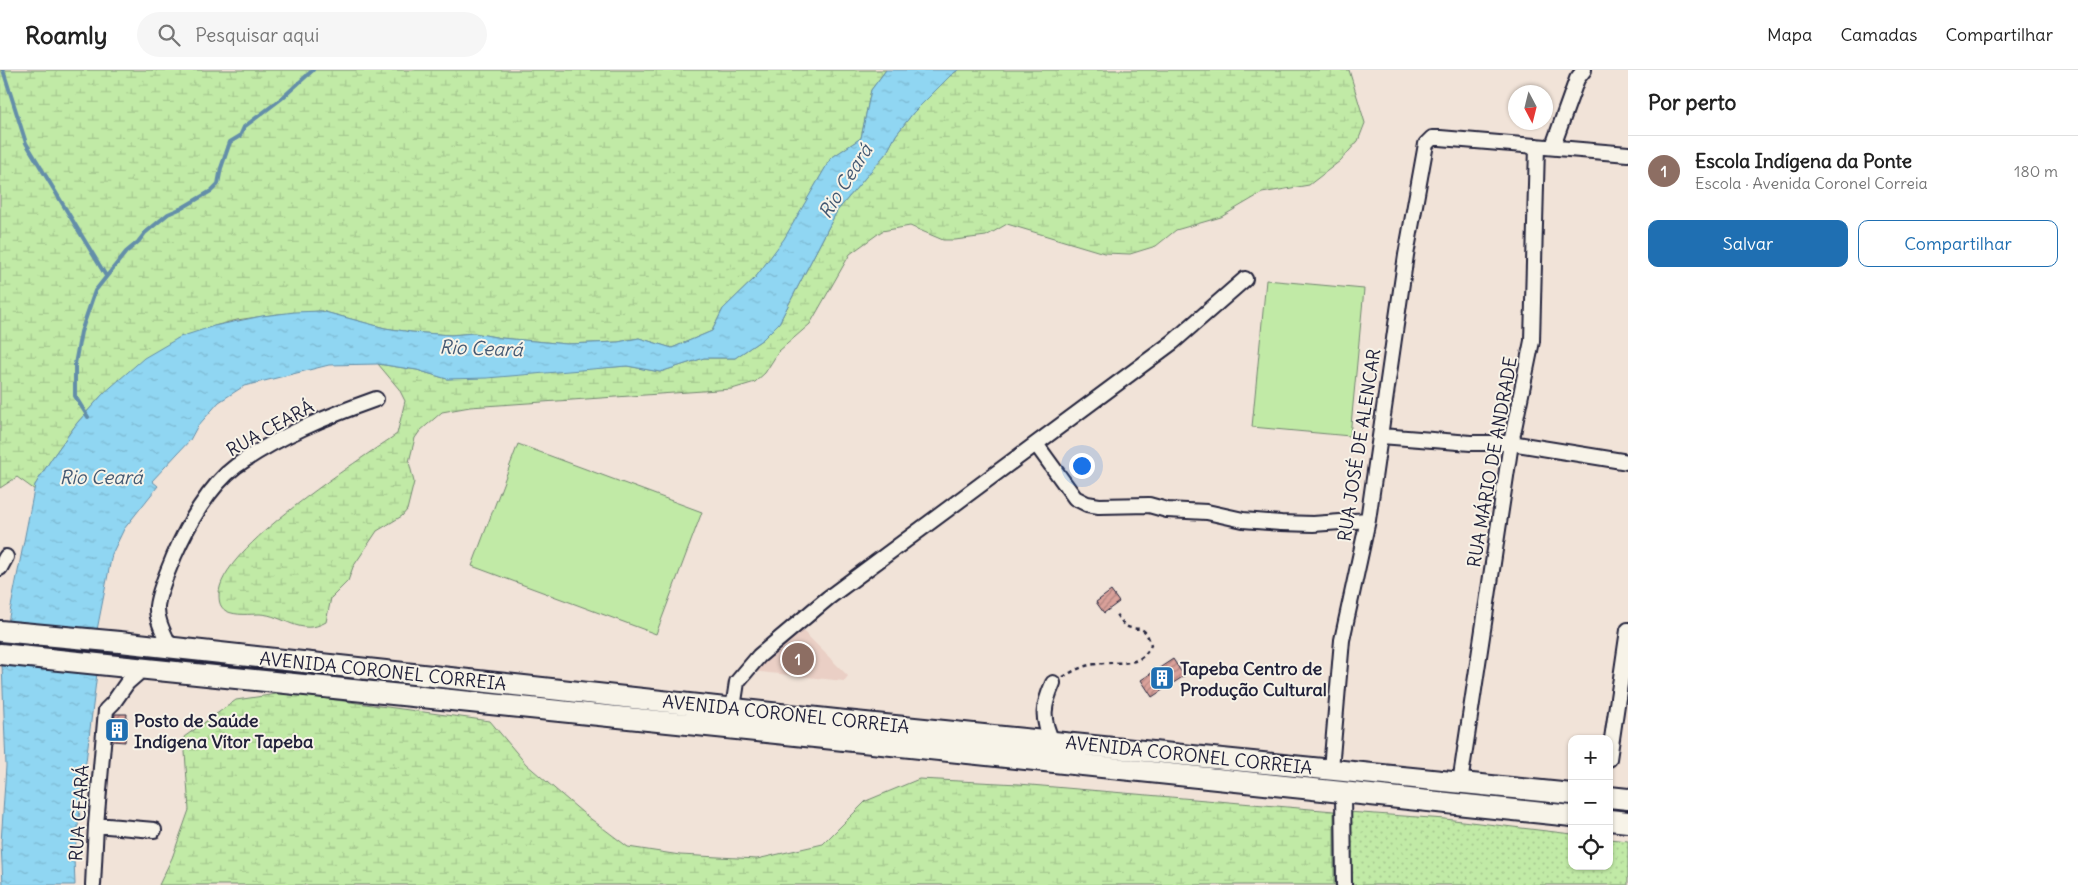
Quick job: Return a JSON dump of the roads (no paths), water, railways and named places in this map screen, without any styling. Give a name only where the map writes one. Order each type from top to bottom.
[{"type":"highway","name":"AVENIDA CORONEL CORREIA","points":[[0,631],[1568,794]]},
{"type":"highway","name":"AVENIDA CORONEL CORREIA","points":[[0,654],[1568,816]]},
{"type":"highway","points":[[1613,797],[1628,799]]},
{"type":"highway","points":[[1613,820],[1628,822]]},
{"type":"street","points":[[1553,146],[1576,79],[1584,70]]},
{"type":"street","name":"RUA JOSÉ DE ALENCAR","points":[[1331,769],[1342,640],[1368,520],[1406,255],[1426,144],[1432,138],[1440,138],[1537,146]]},
{"type":"street","points":[[1537,146],[1628,154]]},
{"type":"street","name":"RUA MÁRIO DE ANDRADE","points":[[1460,783],[1511,443],[1532,341],[1537,146]]},
{"type":"street","points":[[733,708],[737,682],[760,656],[828,598],[1172,342],[1245,279]]},
{"type":"street","name":"RUA CEARÁ","points":[[171,649],[159,622],[157,607],[179,545],[203,503],[235,467],[270,446],[335,414],[376,399]]},
{"type":"street","points":[[1381,436],[1471,443],[1511,443],[1628,462]]},
{"type":"street","points":[[1036,444],[1075,498],[1087,504],[1099,506],[1149,505],[1166,510],[1207,512],[1243,520],[1281,523],[1313,524],[1368,520]]},
{"type":"street","points":[[1613,735],[1628,630]]},
{"type":"street","name":"RUA CEARÁ","points":[[93,885],[106,710],[127,683],[143,668]]},
{"type":"street","points":[[1052,741],[1046,729],[1044,714],[1045,702],[1053,683]]},
{"type":"street","points":[[1343,792],[1344,885]]},
{"type":"street","points":[[96,825],[154,830]]},
{"type":"water","name":"Rio Ceará","points":[[886,70],[958,70],[913,113],[896,135],[887,152],[837,211],[779,323],[763,339],[735,358],[704,358],[660,372],[627,366],[487,378],[447,379],[417,370],[378,364],[329,365],[244,386],[219,402],[197,427],[190,440],[152,481],[158,486],[124,529],[112,554],[97,630],[97,673],[74,858],[75,885],[3,885],[1,843],[6,766],[2,664],[9,617],[35,485],[77,423],[103,394],[144,358],[180,337],[214,326],[262,316],[295,312],[321,311],[385,328],[411,332],[451,335],[474,333],[501,338],[567,344],[618,342],[639,338],[672,348],[712,331],[723,309],[755,278],[784,239],[831,158],[861,138],[871,90]]},
{"type":"waterway","points":[[3,70],[26,143],[106,276]]},
{"type":"waterway","points":[[88,417],[75,396],[75,364],[81,332],[95,291],[126,252],[145,233],[168,214],[211,191],[218,184],[221,168],[230,142],[240,136],[244,127],[281,99],[313,70]]},
{"type":"place","name":"Escola Indígena da Ponte","points":[[798,659]]},
{"type":"place","name":"Tapeba Centro de Produção Cultural","points":[[1162,678]]},
{"type":"place","name":"Posto de Saúde Indígena Vítor Tapeba","points":[[117,730]]}]
